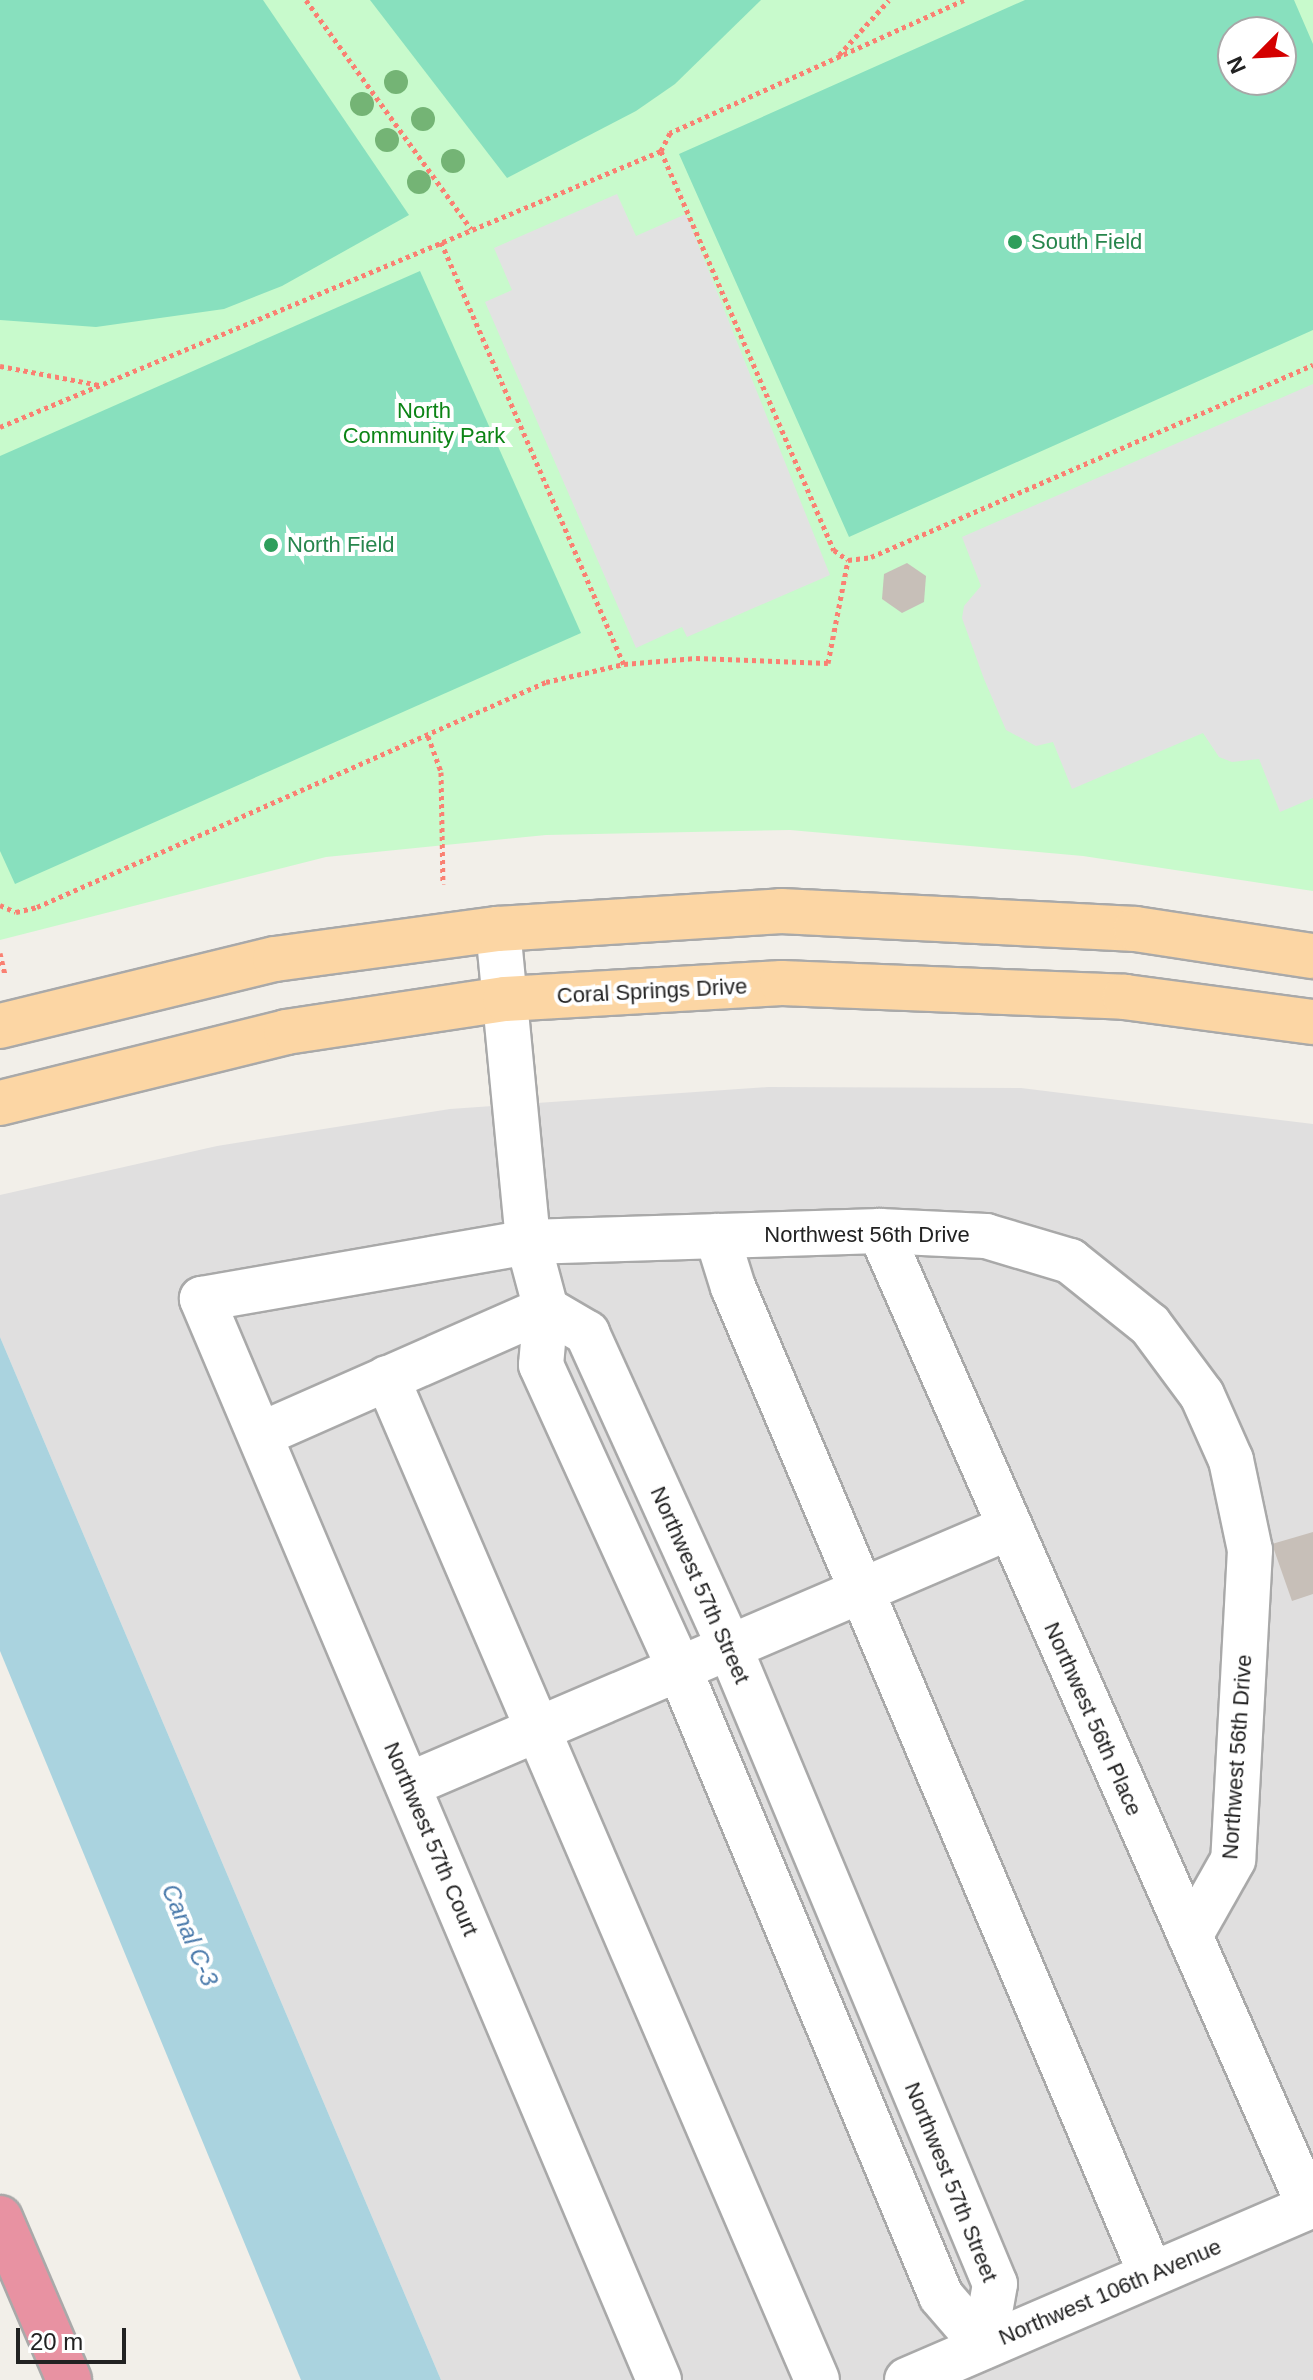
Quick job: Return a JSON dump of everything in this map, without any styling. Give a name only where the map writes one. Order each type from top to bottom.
[{"type":"highway","points":[[0,2218],[69,2380]]},
{"type":"main road","points":[[0,1026],[275,959],[498,929],[781,911],[1136,929],[1313,956]]},
{"type":"main road","name":"Coral Springs Drive","points":[[0,1103],[286,1032],[505,999],[782,983],[1125,997],[1313,1022]]},
{"type":"street","points":[[498,929],[528,1242],[546,1309],[541,1365],[679,1668],[941,2296],[984,2346]]},
{"type":"street","name":"Northwest 56th Drive","points":[[202,1299],[528,1242],[880,1231],[986,1236],[1070,1261],[1150,1325],[1202,1395],[1231,1460],[1250,1550],[1233,1860],[1190,1936]]},
{"type":"street","name":"Northwest 56th Place","points":[[880,1231],[1008,1528],[1311,2205]]},
{"type":"street","points":[[717,1236],[733,1287],[1151,2274]]},
{"type":"street","name":"Northwest 57th Court","points":[[202,1299],[262,1434],[659,2380]]},
{"type":"street","points":[[262,1434],[546,1309]]},
{"type":"street","name":"Northwest 57th Street","points":[[546,1309],[587,1333],[729,1646],[995,2284],[984,2346]]},
{"type":"street","points":[[387,1378],[817,2380]]},
{"type":"street","points":[[408,1785],[1008,1528]]},
{"type":"street","name":"Northwest 106th Avenue","points":[[907,2380],[1311,2205]]},
{"type":"path","points":[[306,0],[471,229]]},
{"type":"path","points":[[836,58],[889,0]]},
{"type":"path","points":[[0,427],[661,151],[670,133],[964,0]]},
{"type":"path","points":[[661,151],[834,550],[848,560],[871,557],[1313,365]]},
{"type":"path","points":[[441,242],[624,664]]},
{"type":"path","points":[[0,366],[101,385]]},
{"type":"path","points":[[0,905],[16,912],[37,907],[546,682],[624,664],[696,658],[828,663],[848,560]]},
{"type":"path","points":[[428,736],[441,772],[443,884]]},
{"type":"path","points":[[0,953],[5,974]]},
{"type":"shaded area","points":[[617,194],[636,236],[686,214],[830,575],[687,637],[682,627],[636,648],[485,302],[512,290],[494,248]]},
{"type":"shaded area","points":[[1313,384],[1313,798],[1280,812],[1259,759],[1232,762],[1219,757],[1203,733],[1072,789],[1053,742],[1036,746],[1006,730],[962,618],[964,606],[981,586],[962,537]]},
{"type":"shaded area","points":[[768,1087],[1021,1088],[1313,1124],[1313,2380],[441,2380],[0,1337],[0,1195],[217,1146],[450,1109]]},
{"type":"green space","name":"North Community Park","points":[[0,0],[1313,0],[1313,891],[1083,856],[790,830],[546,835],[326,857],[0,940]]},
{"type":"green space","points":[[0,0],[263,0],[409,215],[282,286],[224,309],[96,327],[0,320]]},
{"type":"green space","points":[[370,0],[761,0],[675,84],[636,111],[507,178]]},
{"type":"green space","name":"South Field","points":[[1025,0],[1294,0],[1313,44],[1313,330],[849,537],[679,154]]},
{"type":"green space","name":"North Field","points":[[420,271],[581,633],[15,884],[0,851],[0,456]]},
{"type":"water","name":"Canal C-3","points":[[0,1337],[441,2380],[301,2380],[0,1651]]},
{"type":"building","points":[[907,563],[926,576],[924,602],[902,613],[882,599],[884,574]]},
{"type":"building","points":[[1313,1532],[1313,1594],[1292,1601],[1272,1544]]},
{"type":"place","name":"South Field","points":[[1015,242]]},
{"type":"place","name":"North Field","points":[[271,545]]}]
